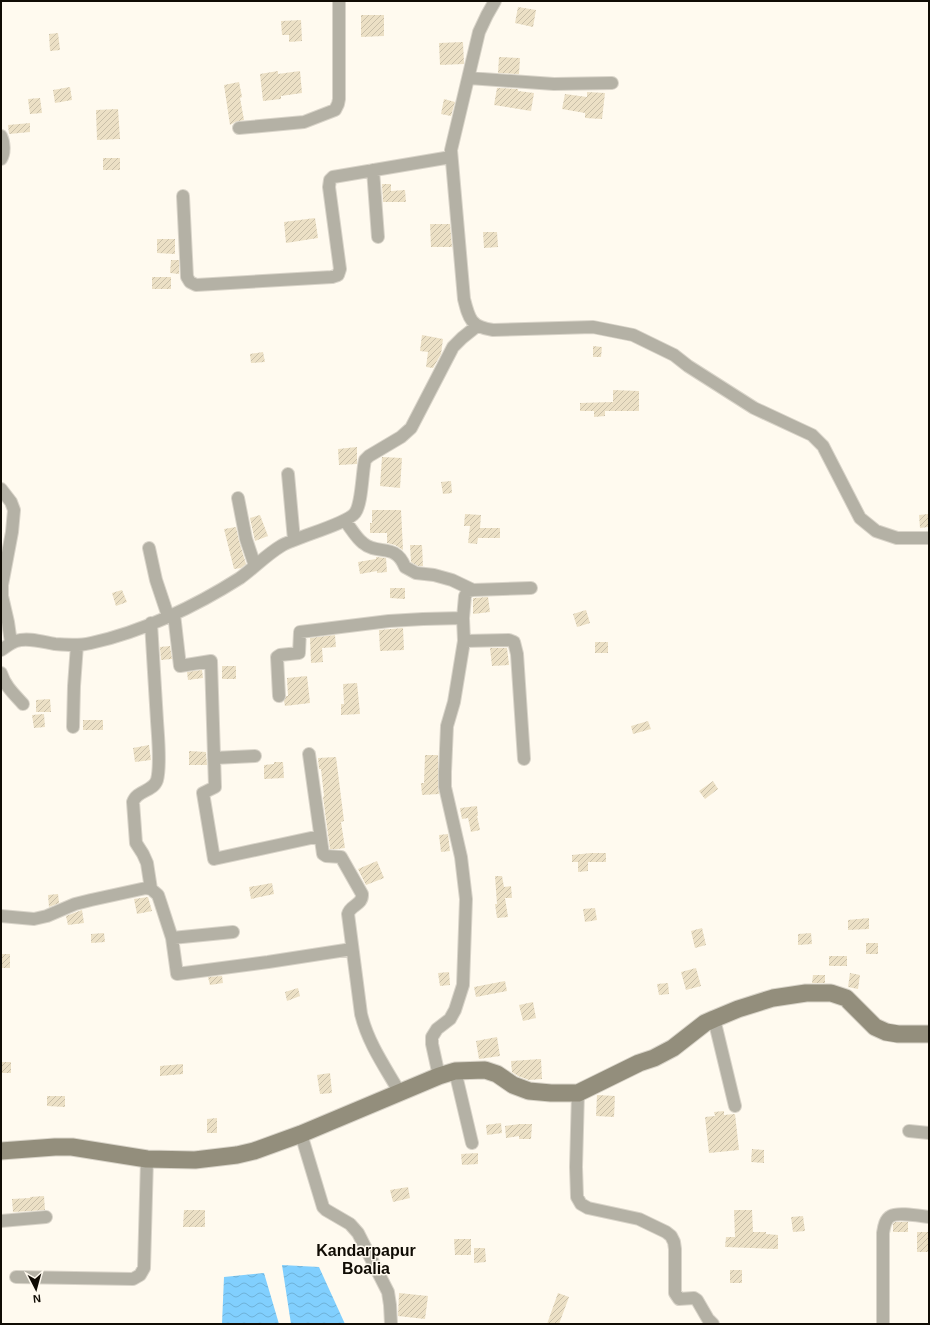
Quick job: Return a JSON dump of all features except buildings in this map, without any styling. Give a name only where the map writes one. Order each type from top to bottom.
[{"type":"street","points":[[239,128],[304,122],[335,110],[339,99],[339,1]]},
{"type":"street","points":[[495,1],[479,32],[451,150],[464,299],[468,316],[477,326],[493,330],[593,327],[633,335],[674,354],[688,366],[754,408],[812,435],[823,446],[860,518],[876,531],[897,538],[929,538]]},
{"type":"street","points":[[468,78],[554,84],[612,83]]},
{"type":"street","points":[[1,136],[3,140],[3,157],[1,159]]},
{"type":"street","points":[[183,196],[187,277],[190,282],[196,285],[332,277],[338,275],[340,268],[329,187],[330,180],[333,177],[451,157]]},
{"type":"street","points":[[373,170],[378,237]]},
{"type":"street","points":[[1,650],[18,640],[28,639],[55,644],[77,645],[90,643],[109,638],[150,623],[171,615],[215,593],[242,576],[281,546],[345,521],[355,514],[359,505],[365,460],[369,456],[401,437],[411,428],[453,347],[477,326]]},
{"type":"street","points":[[288,474],[294,540]]},
{"type":"street","points":[[1,489],[11,502],[14,510],[12,532],[2,585],[2,596],[11,643]]},
{"type":"street","points":[[238,498],[246,538],[255,566]]},
{"type":"street","points":[[345,521],[363,544],[373,548],[392,551],[402,559],[405,567],[416,573],[434,575],[452,580],[472,590],[531,588]]},
{"type":"street","points":[[149,548],[156,580],[171,615],[180,666],[211,661],[215,788],[203,793],[214,859],[320,836]]},
{"type":"street","points":[[472,590],[465,596],[463,618],[464,641],[454,702],[447,726],[445,772],[445,787],[461,857],[466,899],[463,985],[455,1010],[450,1019],[437,1030],[432,1037],[432,1044],[447,1073],[472,1143]]},
{"type":"street","points":[[279,696],[277,657],[280,655],[299,653],[300,632],[423,619],[463,618]]},
{"type":"street","points":[[150,623],[158,749],[157,779],[151,788],[137,795],[133,802],[136,842],[147,862],[151,889]]},
{"type":"street","points":[[464,641],[509,640],[514,642],[517,654],[524,759]]},
{"type":"street","points":[[73,727],[77,645]]},
{"type":"street","points":[[1,673],[5,684],[23,704]]},
{"type":"street","points":[[309,754],[323,854],[326,856],[341,857],[362,894],[360,902],[349,911],[352,949],[364,1029],[371,1044],[400,1093]]},
{"type":"street","points":[[214,758],[256,756]]},
{"type":"street","points":[[1,916],[34,919],[47,916],[75,904],[140,889],[151,889],[158,895],[172,938],[177,974],[352,949]]},
{"type":"street","points":[[172,938],[233,932]]},
{"type":"street","points":[[1,1151],[72,1147],[147,1159],[195,1160],[223,1158],[254,1151],[301,1134],[447,1073],[485,1070],[497,1074],[513,1085],[529,1091],[578,1093],[673,1048],[706,1023],[714,1019],[738,1009],[773,998],[806,993],[831,993],[846,998],[875,1026],[886,1032],[898,1034],[929,1034]]},
{"type":"street","points":[[714,1019],[735,1106]]},
{"type":"street","points":[[578,1093],[576,1167],[577,1197],[581,1204],[588,1208],[639,1219],[671,1236],[675,1249],[675,1294],[679,1299],[694,1298],[697,1300],[704,1315],[713,1324]]},
{"type":"street","points":[[909,1131],[929,1133]]},
{"type":"street","points":[[301,1134],[323,1207],[350,1224],[358,1233],[388,1292],[391,1324]]},
{"type":"street","points":[[16,1277],[133,1279],[140,1276],[144,1268],[147,1159]]},
{"type":"street","points":[[883,1324],[883,1233],[885,1223],[890,1216],[898,1214],[929,1217]]},
{"type":"street","points":[[1,1221],[46,1217]]},
{"type":"water","points":[[282,1265],[319,1267],[345,1324],[291,1324]]},
{"type":"water","points":[[264,1273],[279,1324],[222,1324],[224,1277]]},
{"type":"district","name":"Kandarpapur Boalia","points":[[366,1259]]}]
